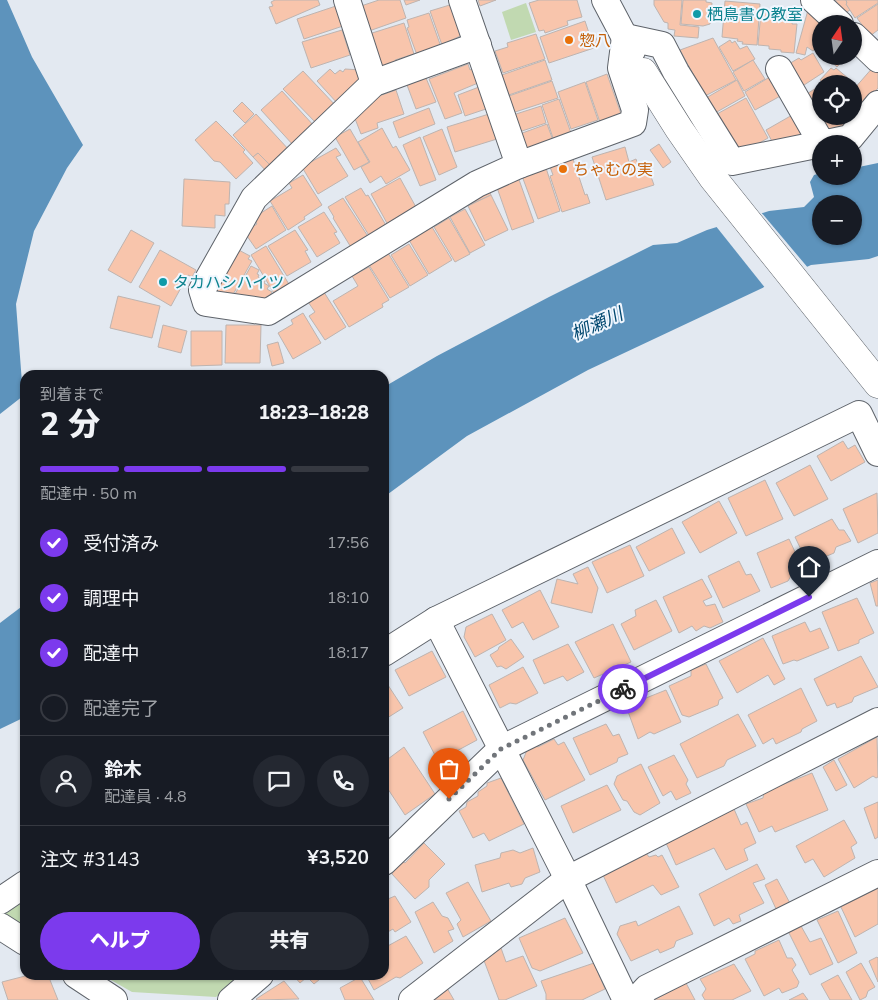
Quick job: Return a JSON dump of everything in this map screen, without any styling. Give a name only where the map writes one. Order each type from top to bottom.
[{"type":"street","points":[[346,0],[374,83]]},
{"type":"street","points":[[462,0],[519,165]]},
{"type":"street","points":[[606,0],[644,72],[679,129],[713,178],[878,384]]},
{"type":"street","points":[[814,0],[830,15]]},
{"type":"street","points":[[478,45],[374,83],[254,198],[202,290],[206,303],[268,312],[477,184],[519,165],[634,123],[635,110],[621,68],[625,37]]},
{"type":"street","points":[[625,37],[662,45],[676,72],[732,162],[812,146]]},
{"type":"street","points":[[862,44],[878,59]]},
{"type":"street","points":[[779,69],[817,135]]},
{"type":"street","points":[[852,135],[878,104]]},
{"type":"street","points":[[389,650],[436,620],[858,414],[878,453]]},
{"type":"street","points":[[389,857],[501,749],[878,563]]},
{"type":"street","points":[[436,620],[568,879],[626,1000]]},
{"type":"street","points":[[412,1000],[568,879],[878,721]]},
{"type":"street","points":[[636,1000],[648,988],[878,873]]},
{"type":"street","points":[[0,900],[20,887]]},
{"type":"street","points":[[0,926],[20,939]]},
{"type":"street","points":[[84,980],[114,1000]]},
{"type":"street","points":[[231,1000],[254,980]]},
{"type":"green space","points":[[526,3],[536,32],[511,40],[502,12]]},
{"type":"green space","points":[[20,897],[20,928],[7,920],[4,906]]},
{"type":"green space","points":[[111,980],[236,981],[216,997],[132,992]]},
{"type":"water","points":[[0,0],[7,0],[32,57],[83,145],[67,168],[34,231],[16,304],[21,370],[20,398],[0,414]]},
{"type":"water","name":"柳瀬川","points":[[878,163],[878,256],[869,259],[811,265],[588,370],[467,436],[389,493],[389,384],[437,356],[653,245],[677,243],[707,230],[769,211],[804,207],[812,199],[812,245],[862,245],[862,195],[813,195],[810,182],[812,178],[812,185],[862,185],[862,166]]},
{"type":"water","points":[[20,608],[20,719],[0,729],[0,623]]},
{"type":"pier","points":[[760,211],[809,269],[766,289],[715,225]]},
{"type":"building","points":[[275,0],[318,0],[320,5],[276,24],[269,7],[273,6],[271,2]]},
{"type":"building","points":[[379,0],[400,0],[406,18],[369,31],[361,6]]},
{"type":"building","points":[[404,0],[420,0],[406,5]]},
{"type":"building","points":[[478,0],[496,0],[480,6]]},
{"type":"building","points":[[539,0],[577,0],[582,17],[567,21],[568,25],[545,33],[544,30],[539,31],[529,3]]},
{"type":"building","points":[[654,0],[682,0],[680,25],[699,27],[698,38],[674,36],[675,30],[668,29],[668,23],[664,22],[654,5]]},
{"type":"building","name":"栖鳥書の教室","points":[[683,0],[706,0],[706,2],[712,3],[710,24],[703,26],[681,24]]},
{"type":"building","points":[[835,0],[846,0],[850,10],[844,14]]},
{"type":"building","points":[[846,0],[878,0],[878,3],[860,15],[853,15]]},
{"type":"building","points":[[725,1],[760,4],[757,45],[742,44],[743,42],[737,41],[738,39],[722,37]]},
{"type":"building","points":[[453,4],[464,34],[442,45],[430,11]]},
{"type":"building","points":[[878,4],[878,30],[870,36],[862,25],[862,15]]},
{"type":"building","points":[[336,6],[343,26],[304,39],[297,19]]},
{"type":"building","points":[[808,10],[813,15],[812,50],[807,47],[805,55],[796,53]]},
{"type":"building","points":[[761,12],[779,14],[778,17],[793,19],[792,24],[797,24],[794,53],[781,52],[781,50],[769,49],[769,46],[758,45]]},
{"type":"building","points":[[429,13],[441,47],[417,55],[407,28],[409,27],[407,20]]},
{"type":"building","name":"惣八","points":[[585,21],[590,36],[595,35],[598,44],[594,45],[594,48],[549,63],[540,37]]},
{"type":"building","points":[[404,23],[414,54],[395,60],[397,63],[380,68],[369,34]]},
{"type":"building","points":[[342,30],[350,55],[311,68],[302,42]]},
{"type":"building","points":[[536,34],[545,59],[503,73],[495,51],[508,47],[507,43]]},
{"type":"building","points":[[713,38],[736,80],[705,96],[680,50]]},
{"type":"building","points":[[730,40],[732,43],[735,41],[740,49],[747,46],[755,59],[733,71],[719,47]]},
{"type":"building","points":[[812,54],[812,65],[820,65],[824,72],[819,75],[812,75],[812,80],[801,87],[787,65],[799,58],[801,60]]},
{"type":"building","points":[[545,60],[552,80],[503,97],[496,77]]},
{"type":"building","points":[[753,60],[765,79],[744,91],[733,72]]},
{"type":"building","points":[[468,64],[478,83],[454,93],[462,113],[445,119],[429,79]]},
{"type":"building","points":[[874,66],[878,69],[878,88],[862,106],[862,80]]},
{"type":"building","points":[[831,68],[834,70],[836,68],[844,75],[825,75]]},
{"type":"building","points":[[330,69],[335,74],[340,70],[343,72],[345,69],[361,70],[364,79],[338,104],[317,81]]},
{"type":"building","points":[[303,71],[337,107],[318,125],[283,89]]},
{"type":"building","points":[[607,74],[621,114],[602,128],[586,82]]},
{"type":"building","points":[[773,75],[784,94],[755,110],[745,92]]},
{"type":"building","points":[[426,78],[436,102],[416,109],[407,85]]},
{"type":"building","points":[[737,80],[745,96],[715,113],[706,98]]},
{"type":"building","points":[[552,81],[558,98],[509,114],[503,98]]},
{"type":"building","points":[[585,82],[598,120],[571,129],[558,92]]},
{"type":"building","points":[[479,87],[486,109],[465,116],[458,95]]},
{"type":"building","points":[[396,90],[404,114],[377,123],[378,128],[361,134],[354,116],[373,98]]},
{"type":"building","points":[[282,91],[315,127],[294,146],[261,110]]},
{"type":"building","points":[[812,91],[812,107],[805,95]]},
{"type":"building","points":[[746,98],[768,138],[740,154],[717,114]]},
{"type":"building","points":[[559,99],[571,133],[553,138],[542,105]]},
{"type":"building","points":[[242,102],[254,114],[245,123],[233,111]]},
{"type":"building","points":[[541,106],[546,123],[519,132],[513,115]]},
{"type":"building","points":[[429,108],[435,124],[399,138],[393,122]]},
{"type":"building","points":[[256,114],[290,151],[272,167],[258,153],[253,157],[233,135]]},
{"type":"building","points":[[489,114],[497,139],[455,152],[447,127]]},
{"type":"building","points":[[794,114],[805,133],[787,143],[774,145],[766,130]]},
{"type":"building","points":[[216,121],[245,150],[243,152],[253,163],[236,179],[220,162],[214,161],[195,140]]},
{"type":"building","points":[[547,124],[554,143],[528,152],[517,135]]},
{"type":"building","points":[[823,125],[846,125],[836,130],[825,128]]},
{"type":"building","points":[[382,128],[393,148],[396,146],[410,170],[386,184],[381,176],[370,183],[361,167],[370,162],[358,142]]},
{"type":"building","points":[[350,129],[369,162],[354,170],[335,137]]},
{"type":"building","points":[[442,129],[457,167],[439,175],[423,137]]},
{"type":"building","points":[[420,137],[436,180],[420,186],[403,145]]},
{"type":"building","points":[[659,144],[671,162],[663,168],[650,150]]},
{"type":"building","points":[[625,147],[629,162],[636,159],[641,174],[649,171],[654,185],[606,200],[592,157]]},
{"type":"building","points":[[336,148],[341,155],[336,157],[348,176],[318,194],[302,167]]},
{"type":"building","points":[[258,153],[272,167],[267,172],[253,157]]},
{"type":"building","points":[[572,156],[585,195],[587,194],[590,203],[562,212],[550,176],[553,175],[549,164]]},
{"type":"building","points":[[546,168],[560,211],[538,219],[522,176]]},
{"type":"building","points":[[517,174],[534,222],[512,230],[495,182]]},
{"type":"building","points":[[303,175],[322,205],[288,230],[270,201],[292,188],[289,183]]},
{"type":"building","points":[[400,178],[417,209],[388,225],[371,194]]},
{"type":"building","points":[[184,179],[230,182],[229,204],[225,204],[225,216],[215,215],[215,228],[182,226]]},
{"type":"building","points":[[361,188],[366,196],[368,195],[387,227],[370,237],[345,197]]},
{"type":"building","points":[[489,191],[491,195],[471,204],[469,201]]},
{"type":"building","points":[[491,195],[508,230],[485,241],[468,206]]},
{"type":"building","points":[[343,198],[369,238],[352,249],[328,207]]},
{"type":"building","points":[[272,206],[286,230],[256,249],[247,236],[249,234],[247,230],[257,224],[253,218]]},
{"type":"building","points":[[465,209],[485,245],[470,253],[450,217]]},
{"type":"building","points":[[324,212],[337,232],[334,233],[340,243],[317,257],[298,227]]},
{"type":"building","points":[[449,218],[470,254],[455,262],[434,227]]},
{"type":"building","points":[[432,227],[452,260],[429,274],[409,240]]},
{"type":"building","points":[[131,230],[154,243],[131,283],[108,270]]},
{"type":"building","points":[[295,230],[308,250],[305,251],[311,262],[287,276],[268,246]]},
{"type":"building","points":[[409,244],[428,275],[410,286],[391,255]]},
{"type":"building","points":[[266,246],[290,286],[275,295],[251,255]]},
{"type":"building","points":[[235,248],[250,256],[248,259],[252,261],[231,298],[216,290]]},
{"type":"building","name":"タカハシハイツ","points":[[160,250],[196,270],[192,277],[188,275],[171,306],[139,287]]},
{"type":"building","points":[[388,253],[409,287],[390,298],[369,265]]},
{"type":"building","points":[[251,266],[259,270],[258,277],[265,281],[264,283],[269,286],[267,289],[272,292],[265,304],[249,302],[235,294]]},
{"type":"building","points":[[369,267],[389,300],[382,304],[383,307],[349,327],[333,301],[358,286],[352,276]]},
{"type":"building","points":[[322,289],[346,327],[325,340],[309,316],[315,312],[306,299]]},
{"type":"building","points":[[118,296],[160,306],[152,338],[110,328]]},
{"type":"building","points":[[303,313],[321,343],[293,359],[278,333],[293,324],[291,320]]},
{"type":"building","points":[[163,325],[187,331],[181,353],[158,347]]},
{"type":"building","points":[[226,325],[261,325],[260,363],[225,363]]},
{"type":"building","points":[[191,331],[222,331],[222,365],[191,366]]},
{"type":"building","points":[[278,342],[284,363],[272,366],[267,345]]},
{"type":"building","points":[[843,441],[848,449],[855,445],[865,462],[831,481],[817,456]]},
{"type":"building","points":[[810,465],[828,499],[794,516],[776,483]]},
{"type":"building","points":[[765,480],[783,519],[746,536],[728,498]]},
{"type":"building","points":[[877,493],[878,533],[858,543],[843,509]]},
{"type":"building","points":[[719,501],[737,533],[700,553],[682,522]]},
{"type":"building","points":[[832,519],[839,530],[844,530],[851,541],[836,547],[834,553],[808,564],[795,537]]},
{"type":"building","points":[[672,528],[685,553],[649,571],[636,547]]},
{"type":"building","points":[[789,539],[803,569],[791,576],[788,581],[771,588],[757,553]]},
{"type":"building","points":[[630,545],[644,576],[607,593],[592,562]]},
{"type":"building","points":[[739,561],[746,575],[751,574],[760,591],[723,608],[708,576]]},
{"type":"building","points":[[588,567],[598,588],[592,613],[551,603],[557,579],[578,584],[573,574]]},
{"type":"building","points":[[702,579],[712,597],[703,601],[706,606],[715,604],[723,622],[710,628],[704,626],[696,631],[692,626],[679,633],[663,597]]},
{"type":"building","points":[[878,580],[878,606],[876,606],[870,583]]},
{"type":"building","points":[[540,590],[559,627],[533,640],[523,622],[512,628],[502,610]]},
{"type":"building","points":[[857,598],[874,633],[859,640],[859,643],[838,651],[822,612]]},
{"type":"building","points":[[656,600],[672,631],[634,650],[621,624],[636,616],[635,610]]},
{"type":"building","points":[[492,614],[506,640],[475,657],[464,637],[466,627]]},
{"type":"building","points":[[805,622],[810,632],[820,628],[829,648],[797,661],[794,660],[783,664],[772,636]]},
{"type":"building","points":[[613,624],[631,662],[594,678],[575,642]]},
{"type":"building","points":[[763,638],[785,679],[774,685],[768,675],[737,693],[719,661]]},
{"type":"building","points":[[511,639],[524,657],[506,669],[501,666],[497,667],[490,655]]},
{"type":"building","points":[[568,644],[584,672],[567,681],[563,676],[544,684],[533,660]]},
{"type":"building","points":[[432,651],[446,677],[409,696],[395,670]]},
{"type":"building","points":[[861,656],[878,687],[854,697],[852,702],[837,708],[835,703],[827,706],[814,679]]},
{"type":"building","points":[[706,664],[723,698],[719,700],[718,705],[689,717],[682,715],[669,686],[691,676],[691,670]]},
{"type":"building","points":[[523,667],[538,693],[516,704],[510,703],[500,708],[489,685]]},
{"type":"building","points":[[389,687],[403,708],[389,717]]},
{"type":"building","points":[[801,688],[817,721],[802,729],[801,732],[776,744],[773,738],[763,744],[748,715]]},
{"type":"building","points":[[666,690],[681,722],[654,734],[650,732],[638,739],[626,706]]},
{"type":"building","points":[[463,711],[477,740],[438,761],[423,732]]},
{"type":"building","points":[[738,714],[756,746],[727,760],[724,766],[697,778],[680,744]]},
{"type":"building","points":[[606,724],[613,736],[619,734],[628,754],[618,758],[617,762],[590,775],[573,738]]},
{"type":"building","points":[[877,737],[878,777],[873,776],[854,788],[838,759]]},
{"type":"building","points":[[554,739],[558,745],[564,742],[585,780],[545,800],[523,760],[527,750],[535,745],[538,747]]},
{"type":"building","points":[[404,747],[435,794],[405,815],[389,791],[389,758]]},
{"type":"building","points":[[674,755],[688,780],[686,784],[691,793],[676,800],[671,791],[663,796],[648,767]]},
{"type":"building","points":[[834,760],[847,785],[836,791],[823,767]]},
{"type":"building","points":[[641,764],[660,803],[640,815],[634,812],[627,801],[623,800],[614,784],[617,776]]},
{"type":"building","points":[[812,773],[828,810],[775,832],[772,826],[759,832],[746,804],[763,798],[764,792]]},
{"type":"building","points":[[501,778],[524,824],[489,841],[484,833],[473,838],[459,811],[466,807],[467,802],[478,796],[478,792],[487,786],[487,783]]},
{"type":"building","points":[[607,785],[621,810],[573,833],[561,806]]},
{"type":"building","points":[[878,802],[878,837],[875,839],[864,808]]},
{"type":"building","points":[[734,809],[741,825],[747,822],[756,843],[744,849],[748,860],[726,870],[714,848],[676,865],[666,843]]},
{"type":"building","points":[[844,820],[857,843],[851,847],[855,858],[824,877],[813,859],[805,863],[796,846]]},
{"type":"building","points":[[424,843],[445,864],[429,880],[429,887],[415,899],[392,874],[392,871],[402,861],[405,863]]},
{"type":"building","points":[[533,848],[540,872],[525,878],[522,884],[511,887],[509,883],[482,892],[475,865],[500,858],[501,853],[513,850],[520,853]]},
{"type":"building","points":[[646,853],[649,857],[662,855],[679,887],[661,895],[653,885],[616,903],[603,875]]},
{"type":"building","points":[[757,864],[765,879],[753,883],[764,903],[739,915],[741,921],[733,924],[729,918],[714,926],[699,894]]},
{"type":"building","points":[[777,879],[791,905],[777,911],[765,885]]},
{"type":"building","points":[[468,882],[491,921],[463,937],[457,924],[461,920],[446,893]]},
{"type":"building","points":[[878,887],[878,924],[855,937],[840,905]]},
{"type":"building","points":[[395,896],[411,922],[395,932],[393,929],[389,931],[389,899]]},
{"type":"building","points":[[433,902],[442,916],[448,918],[454,929],[448,931],[453,941],[434,953],[415,912]]},
{"type":"building","points":[[679,906],[693,934],[676,941],[674,947],[660,953],[658,949],[631,961],[617,934],[620,926],[636,921],[638,926]]},
{"type":"building","points":[[838,911],[857,953],[838,963],[817,920]]},
{"type":"building","points":[[565,918],[583,953],[540,971],[532,968],[519,938]]},
{"type":"building","points":[[801,926],[810,942],[821,938],[833,964],[810,975],[788,931]]},
{"type":"building","points":[[406,936],[423,963],[400,978],[396,977],[374,990],[369,980],[389,980],[389,945]]},
{"type":"building","points":[[779,940],[787,958],[792,958],[796,965],[792,970],[799,982],[797,987],[782,993],[779,988],[764,996],[745,959],[755,954],[755,951]]},
{"type":"building","points":[[501,948],[506,962],[523,956],[537,986],[505,1000],[499,1000],[483,958]]},
{"type":"building","points":[[878,958],[878,982],[869,961]]},
{"type":"building","points":[[594,963],[605,989],[582,1000],[546,1000],[546,994],[541,981]]},
{"type":"building","points":[[861,963],[875,987],[868,991],[866,997],[860,1000],[846,972]]},
{"type":"building","points":[[734,964],[751,991],[732,1000],[705,1000],[702,995],[706,989],[700,979]]},
{"type":"building","points":[[838,975],[852,1000],[830,1000],[821,984]]},
{"type":"building","points":[[20,977],[20,980],[50,980],[58,1000],[8,1000],[2,982]]},
{"type":"building","points":[[310,980],[319,980],[314,984]]},
{"type":"building","points":[[355,980],[362,980],[374,1000],[345,1000],[340,988]]},
{"type":"building","points":[[284,981],[299,999],[256,999]]},
{"type":"building","points":[[686,983],[695,1000],[654,1000]]},
{"type":"building","points":[[447,988],[454,1000],[427,1000]]},
{"type":"building","points":[[803,993],[808,1000],[789,1000]]},
{"type":"way so far","points":[[449,799],[501,749],[623,689]]},
{"type":"place","name":"栖鳥書の教室","points":[[697,14]]},
{"type":"place","name":"惣八","points":[[569,40]]},
{"type":"place","name":"ちゃむの実","points":[[563,169]]},
{"type":"place","name":"タカハシハイツ","points":[[163,282]]},
{"type":"route","points":[[623,689],[809,597]]}]
